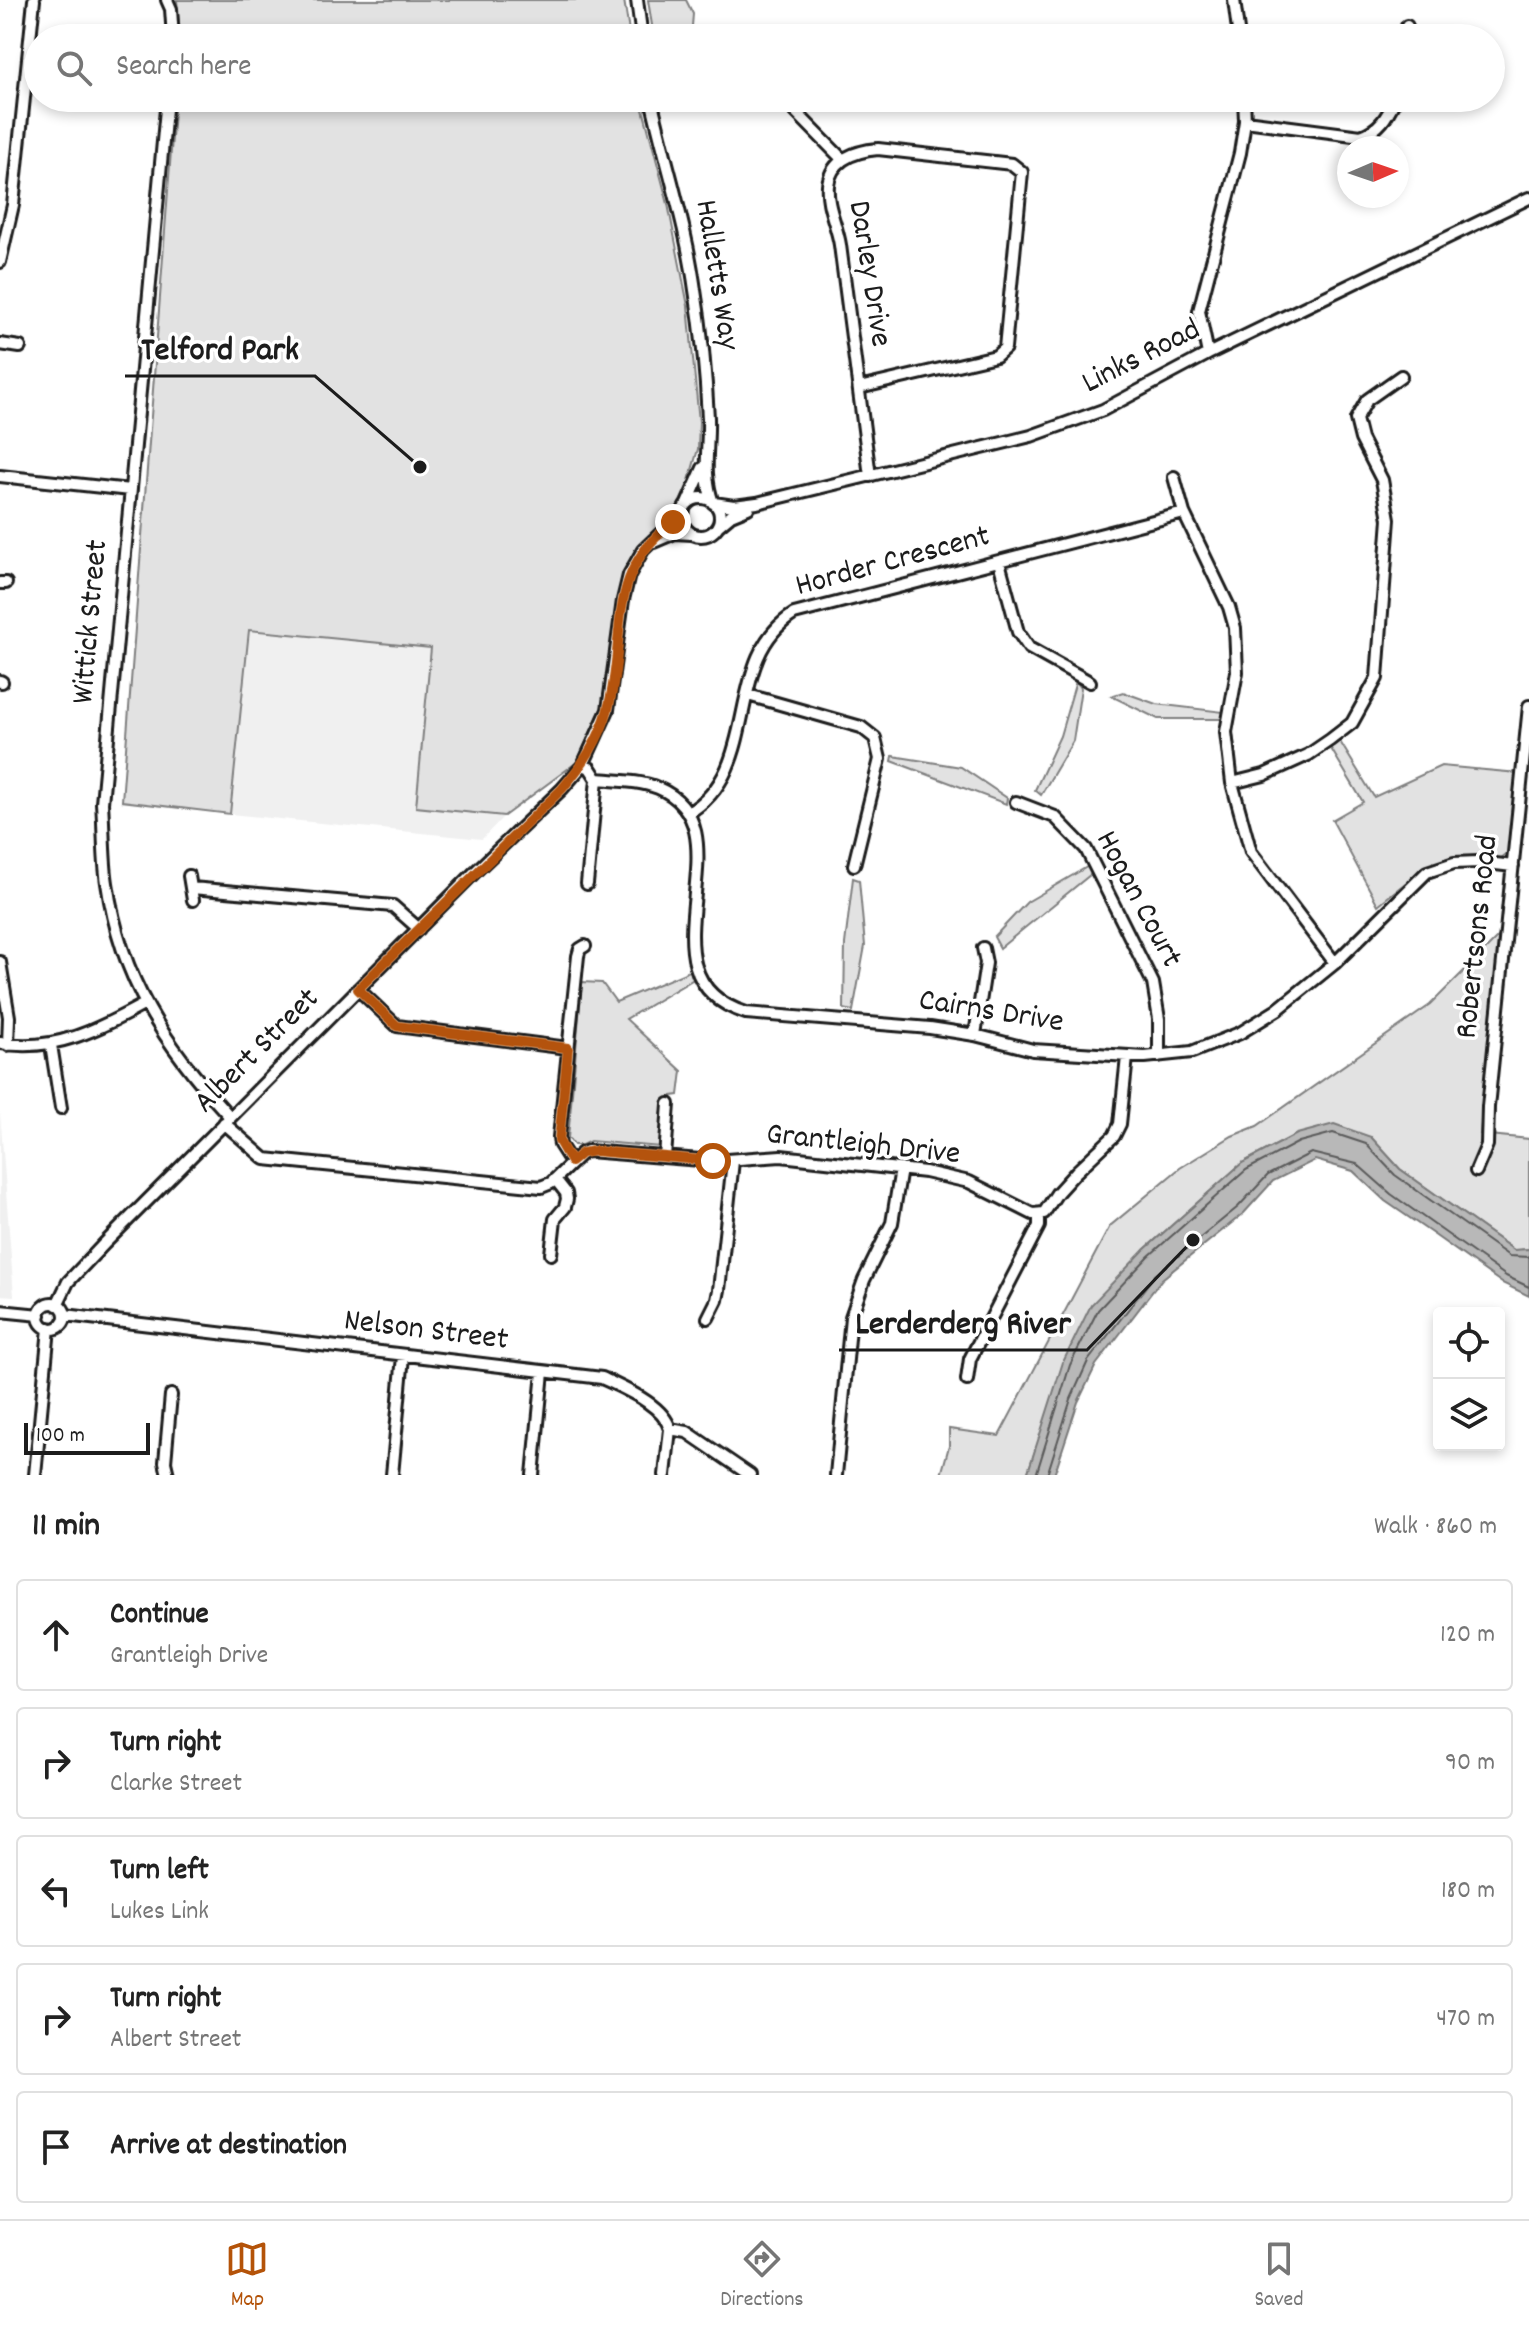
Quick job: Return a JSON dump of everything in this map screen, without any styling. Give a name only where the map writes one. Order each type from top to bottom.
[{"type":"street","points":[[32,24],[34,0]]},
{"type":"street","points":[[167,0],[171,24]]},
{"type":"street","points":[[637,0],[640,24]]},
{"type":"street","points":[[1234,0],[1237,24]]},
{"type":"street","points":[[0,262],[13,205],[24,98]]},
{"type":"street","name":"Wittick Street","points":[[166,112],[102,803],[107,882],[124,953],[145,1004],[167,1041],[227,1120]]},
{"type":"street","name":"Halletts Way","points":[[655,112],[682,219],[695,289],[707,402],[709,438],[705,462],[686,508]]},
{"type":"street","points":[[796,112],[843,160]]},
{"type":"street","points":[[1208,354],[1199,311],[1240,153],[1245,112]]},
{"type":"street","points":[[1245,121],[1361,136],[1374,131],[1389,112]]},
{"type":"street","name":"Darley Drive","points":[[859,388],[996,356],[1005,348],[1022,172],[1012,164],[878,149],[857,151],[838,164],[828,183],[839,238],[870,476]]},
{"type":"street","name":"Links Road","points":[[714,503],[734,506],[757,503],[1031,436],[1074,421],[1103,410],[1208,354],[1529,198]]},
{"type":"street","points":[[0,344],[20,347]]},
{"type":"street","points":[[1232,783],[1264,775],[1308,755],[1330,740],[1352,723],[1377,678],[1389,519],[1382,480],[1361,439],[1356,419],[1367,400],[1401,376]]},
{"type":"street","name":"Halletts Way","points":[[705,462],[707,487],[714,503]]},
{"type":"street","points":[[0,476],[130,490]]},
{"type":"street","points":[[1174,477],[1184,513],[1229,607],[1235,628],[1237,672],[1226,732],[1232,783],[1251,852],[1335,963]]},
{"type":"street","points":[[643,550],[658,539],[675,533],[705,536],[713,533],[719,525],[719,512],[714,503],[699,499],[686,508],[683,524],[692,534]]},
{"type":"street","name":"Links Road","points":[[719,525],[731,515],[757,503]]},
{"type":"street","name":"Albert Street","points":[[57,1305],[68,1282],[583,765],[608,710],[629,575],[643,550],[686,508]]},
{"type":"street","name":"Horder Crescent","points":[[688,813],[715,793],[727,771],[761,647],[769,635],[794,614],[1184,513]]},
{"type":"street","points":[[999,562],[1018,632],[1029,648],[1090,682]]},
{"type":"street","points":[[748,695],[861,727],[875,738],[880,759],[854,865]]},
{"type":"street","name":"Robertsons Road","points":[[1476,1171],[1487,1145],[1488,1107],[1529,706]]},
{"type":"street","points":[[583,765],[590,768],[597,779],[587,884]]},
{"type":"street","points":[[597,779],[643,783],[659,788],[671,795],[688,813]]},
{"type":"street","name":"Hogan Court","points":[[1016,802],[1055,817],[1086,849],[1153,983],[1159,1019],[1159,1056]]},
{"type":"street","name":"Cairns Drive","points":[[688,813],[698,850],[690,943],[692,959],[699,976],[723,1002],[746,1013],[930,1028],[975,1035],[1033,1050],[1127,1057],[1192,1052],[1240,1033],[1277,1010],[1335,963],[1427,872],[1454,863],[1513,866]]},
{"type":"street","points":[[193,900],[190,882],[393,906],[419,929]]},
{"type":"street","points":[[227,1120],[265,1159],[541,1187],[555,1179],[571,1162],[559,1141],[578,956],[585,946]]},
{"type":"street","points":[[975,1035],[986,963],[983,948]]},
{"type":"street","points":[[0,962],[9,1017],[4,1044],[51,1045],[93,1032],[145,1004]]},
{"type":"street","points":[[358,989],[397,1026],[568,1048]]},
{"type":"street","points":[[51,1045],[61,1108]]},
{"type":"street","points":[[967,1380],[970,1359],[1039,1226],[1039,1214],[1044,1213],[1076,1172],[1114,1136],[1120,1124],[1127,1057]]},
{"type":"street","points":[[665,1157],[669,1104]]},
{"type":"street","name":"Grantleigh Drive","points":[[571,1162],[588,1151],[733,1161],[781,1156],[901,1169],[969,1182],[1033,1214],[1039,1214]]},
{"type":"street","points":[[708,1318],[717,1300],[733,1161]]},
{"type":"street","points":[[836,1475],[851,1317],[864,1280],[892,1223],[901,1169]]},
{"type":"street","points":[[551,1254],[555,1219],[565,1207],[567,1199],[555,1179]]},
{"type":"street","points":[[57,1305],[65,1315],[61,1326],[49,1328],[42,1323],[40,1315],[46,1306],[57,1305]]},
{"type":"street","points":[[0,1311],[40,1315]]},
{"type":"street","name":"Nelson Street","points":[[65,1315],[605,1379],[654,1408],[667,1418],[670,1429],[687,1432],[750,1475]]},
{"type":"street","points":[[35,1475],[49,1328]]},
{"type":"street","points":[[392,1475],[403,1356]]},
{"type":"street","points":[[533,1475],[543,1372]]},
{"type":"street","points":[[168,1475],[165,1462],[171,1395]]},
{"type":"street","points":[[665,1475],[670,1429]]},
{"type":"shaded area","points":[[177,0],[624,0],[628,24],[179,24]]},
{"type":"shaded area","points":[[648,0],[686,0],[693,14],[692,24],[652,24]]},
{"type":"shaded area","points":[[174,112],[644,112],[668,204],[688,306],[699,422],[698,449],[679,504],[671,518],[637,547],[617,597],[606,698],[577,762],[504,816],[416,807],[431,648],[249,630],[230,814],[122,801]]},
{"type":"shaded area","points":[[248,630],[432,647],[416,807],[504,816],[482,839],[230,814]]},
{"type":"shaded area","points":[[1076,681],[1081,688],[1073,741],[1041,795],[1035,790],[1060,736]]},
{"type":"shaded area","points":[[1123,692],[1156,704],[1224,712],[1223,719],[1158,719],[1111,696]]},
{"type":"shaded area","points":[[1339,740],[1374,797],[1441,766],[1518,773],[1510,851],[1500,859],[1461,857],[1433,865],[1378,905],[1332,820],[1363,802],[1330,747]]},
{"type":"shaded area","points":[[893,756],[961,767],[1007,798],[1006,804],[892,761]]},
{"type":"shaded area","points":[[1092,864],[1096,870],[1000,948],[994,937],[1027,902]]},
{"type":"shaded area","points":[[853,878],[859,880],[865,946],[853,1011],[844,1009],[845,944]]},
{"type":"shaded area","points":[[1499,936],[1480,1134],[1529,1139],[1529,1249],[1514,1250],[1400,1169],[1371,1137],[1297,1134],[1242,1163],[1144,1250],[1036,1448],[1027,1475],[941,1475],[949,1446],[949,1429],[999,1436],[1110,1226],[1180,1168],[1232,1136],[1257,1126],[1430,1005]]},
{"type":"shaded area","points":[[694,969],[697,977],[626,1019],[682,1071],[679,1095],[672,1096],[668,1138],[661,1147],[590,1141],[574,1145],[568,1138],[582,982],[602,983],[616,1002]]},
{"type":"shaded area","points":[[0,1112],[14,1296],[0,1295]]},
{"type":"water","points":[[1334,1124],[1371,1137],[1400,1169],[1514,1250],[1529,1249],[1529,1296],[1502,1283],[1385,1201],[1353,1171],[1315,1160],[1273,1181],[1244,1213],[1162,1279],[1096,1365],[1078,1402],[1054,1475],[1027,1475],[1063,1362],[1091,1305],[1144,1250],[1242,1163],[1297,1134]]},
{"type":"place","name":"Telford Park","points":[[420,467]]},
{"type":"place","name":"Lerderderg River","points":[[1193,1240]]},
{"type":"route","points":[[673,522],[643,550],[629,575],[608,710],[583,765],[358,989],[397,1026],[568,1048],[559,1141],[571,1162],[588,1151],[713,1161]]}]
